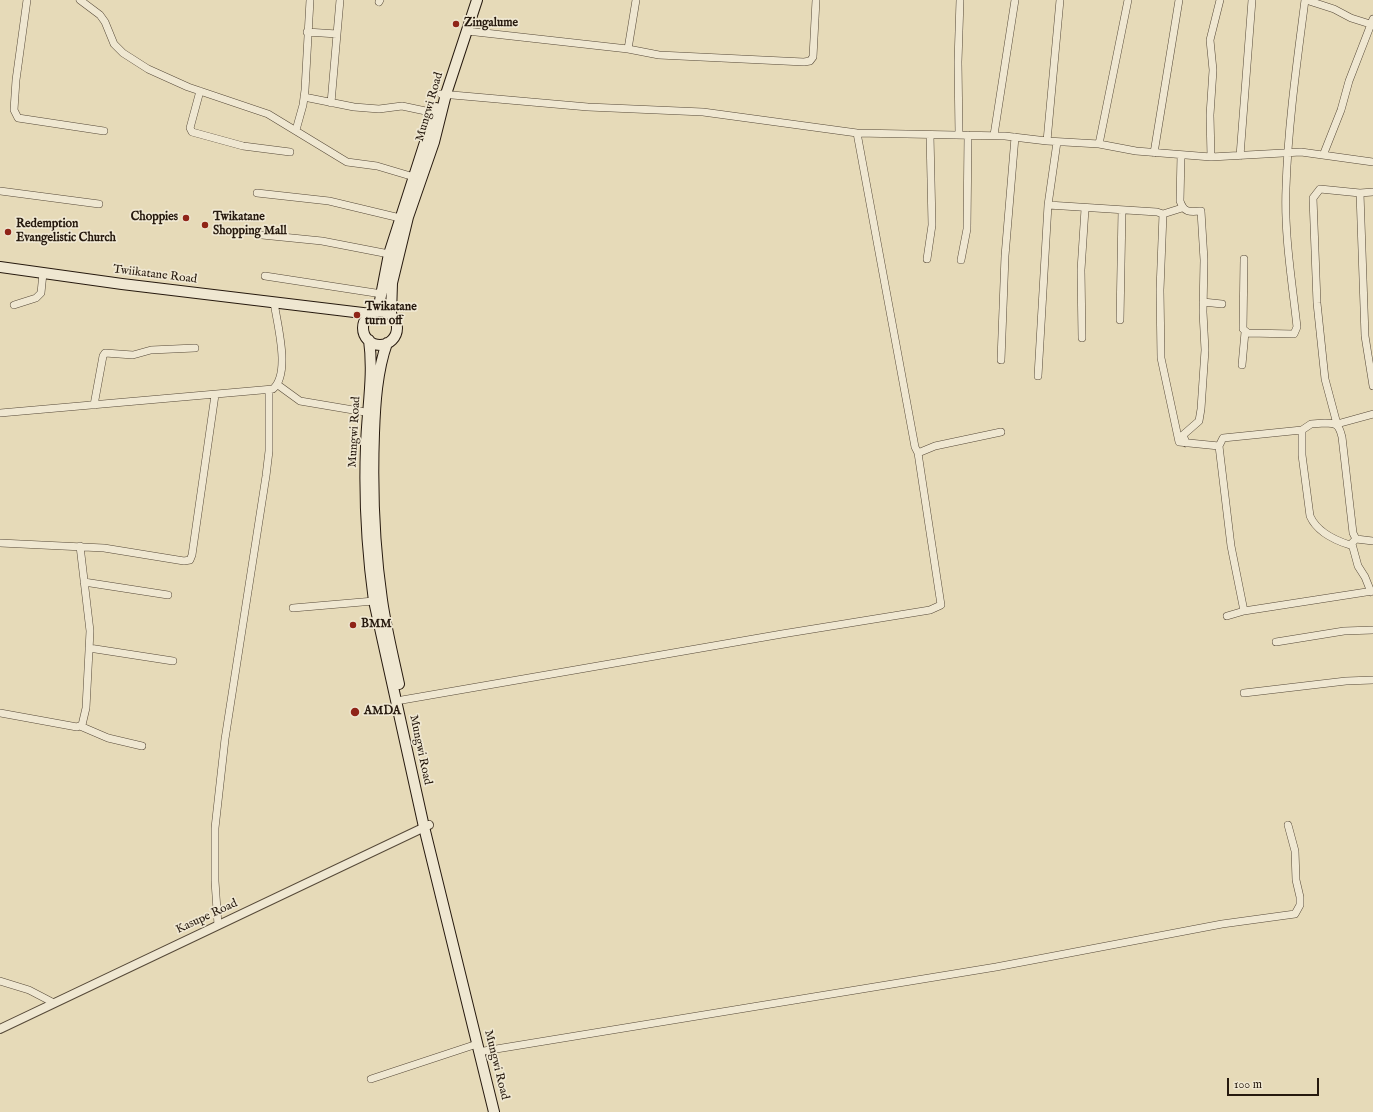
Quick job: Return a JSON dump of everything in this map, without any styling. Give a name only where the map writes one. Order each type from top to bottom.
[{"type":"main road","name":"Mungwi Road","points":[[391,314],[392,283],[408,217],[434,142],[444,94],[470,0]]},
{"type":"main road","name":"Mungwi Road","points":[[374,312],[382,294],[389,254],[400,218],[435,113],[444,94],[477,0]]},
{"type":"main road","name":"Twiikatane Road","points":[[0,267],[349,312],[374,312]]},
{"type":"main road","points":[[349,312],[364,325],[366,335],[369,340],[377,344],[387,343],[392,340],[397,330],[395,319],[391,314],[374,312],[364,325]]},
{"type":"main road","name":"Mungwi Road","points":[[369,340],[372,366],[371,413],[365,504],[369,563],[374,601],[481,1048],[499,1112]]},
{"type":"main road","name":"Mungwi Road","points":[[387,343],[383,355],[371,413],[377,550],[382,601],[427,826]]},
{"type":"main road","name":"Mungwi Road","points":[[481,1048],[494,1112]]},
{"type":"street","points":[[27,0],[16,80],[14,110],[18,118],[104,131]]},
{"type":"street","points":[[80,0],[100,15],[106,22],[114,44],[123,53],[168,79],[268,114],[347,162],[377,166],[414,177]]},
{"type":"street","points":[[296,130],[304,98],[310,0]]},
{"type":"street","points":[[331,103],[340,0]]},
{"type":"street","points":[[628,49],[636,0]]},
{"type":"street","points":[[467,31],[628,49],[658,56],[810,61],[813,57],[816,0]]},
{"type":"street","points":[[959,136],[958,62],[960,0]]},
{"type":"street","points":[[994,135],[1015,0]]},
{"type":"street","points":[[1047,141],[1060,0]]},
{"type":"street","points":[[1099,144],[1128,0]]},
{"type":"street","points":[[1154,153],[1179,0]]},
{"type":"street","points":[[1211,157],[1210,115],[1213,70],[1210,40],[1220,0]]},
{"type":"street","points":[[1240,156],[1252,0]]},
{"type":"street","points":[[1245,332],[1254,334],[1294,334],[1296,332],[1286,226],[1288,152],[1306,0],[1334,9],[1351,18],[1372,22],[1349,81],[1341,110],[1324,154]]},
{"type":"street","points":[[308,32],[337,34]]},
{"type":"street","points":[[200,91],[190,128],[192,132],[243,146],[290,152]]},
{"type":"street","points":[[444,94],[588,107],[703,112],[857,133],[959,136],[994,135],[1057,142],[1099,144],[1154,153],[1181,155],[1211,157],[1288,152],[1324,154],[1373,162]]},
{"type":"street","points":[[304,98],[379,109],[402,106],[435,113]]},
{"type":"street","points":[[402,700],[937,608],[941,605],[918,453],[915,446],[857,133]]},
{"type":"street","points":[[927,259],[932,225],[930,135]]},
{"type":"street","points":[[961,260],[967,229],[968,135]]},
{"type":"street","points":[[1001,360],[1005,256],[1015,137]]},
{"type":"street","points":[[1038,376],[1048,205],[1057,142]]},
{"type":"street","points":[[1181,155],[1180,201],[1182,208],[1188,212],[1201,211],[1204,260],[1203,302],[1205,350],[1202,408],[1199,421],[1183,435],[1186,443]]},
{"type":"street","points":[[1227,616],[1244,611],[1372,592],[1358,566],[1342,437],[1325,379],[1317,303],[1314,198],[1320,189],[1360,193],[1373,192]]},
{"type":"street","points":[[0,191],[99,204]]},
{"type":"street","points":[[257,193],[335,202],[400,218]]},
{"type":"street","points":[[1360,193],[1365,336],[1373,386]]},
{"type":"street","points":[[1048,205],[1085,209],[1157,212],[1163,214],[1182,208]]},
{"type":"street","points":[[1082,338],[1080,270],[1085,209]]},
{"type":"street","points":[[1120,320],[1122,210]]},
{"type":"street","points":[[1163,214],[1160,290],[1161,358],[1179,442],[1219,446]]},
{"type":"street","points":[[262,235],[322,241],[389,254]]},
{"type":"street","points":[[1242,365],[1245,332],[1242,323],[1244,259]]},
{"type":"street","points":[[14,305],[36,298],[41,293],[43,273]]},
{"type":"street","points":[[264,276],[382,294]]},
{"type":"street","points":[[0,413],[269,391],[278,385],[282,371],[281,348],[274,302]]},
{"type":"street","points":[[1203,302],[1222,304]]},
{"type":"street","points":[[94,405],[103,356],[105,353],[133,355],[151,350],[195,348]]},
{"type":"street","points":[[278,385],[300,401],[371,413]]},
{"type":"street","points":[[218,925],[215,881],[215,828],[225,739],[266,483],[269,451],[269,391]]},
{"type":"street","points":[[0,543],[80,546],[120,550],[184,561],[190,560],[192,555],[215,395]]},
{"type":"street","points":[[1244,611],[1231,546],[1219,446],[1223,438],[1302,430],[1305,426],[1317,423],[1337,424],[1373,414]]},
{"type":"street","points":[[1302,430],[1302,455],[1310,516],[1314,524],[1320,530],[1348,544],[1354,542],[1373,541]]},
{"type":"street","points":[[918,453],[935,446],[1001,432]]},
{"type":"street","points":[[80,546],[90,631],[85,718],[80,726]]},
{"type":"street","points":[[84,582],[168,595]]},
{"type":"street","points":[[293,608],[374,601]]},
{"type":"street","points":[[1276,642],[1344,631],[1373,630]]},
{"type":"street","points":[[90,648],[173,662]]},
{"type":"street","points":[[1244,693],[1346,681],[1373,680]]},
{"type":"street","points":[[0,713],[80,726],[108,738],[142,746]]},
{"type":"street","points":[[371,1079],[481,1048],[996,967],[1222,924],[1295,914],[1300,905],[1300,897],[1296,880],[1295,851],[1288,825]]},
{"type":"street","name":"Kasupe Road","points":[[0,1029],[427,826]]},
{"type":"street","points":[[0,981],[29,990],[54,1003]]},
{"type":"place","name":"Zingalume","points":[[456,24]]},
{"type":"place","name":"Choppies","points":[[186,218]]},
{"type":"place","name":"Twikatane Shopping Mall","points":[[205,225]]},
{"type":"place","name":"Redemption Evangelistic Church","points":[[8,232]]},
{"type":"place","name":"Twikatane turn off","points":[[357,315]]},
{"type":"place","name":"BMM","points":[[353,625]]},
{"type":"place","name":"AMDA","points":[[355,712]]}]
